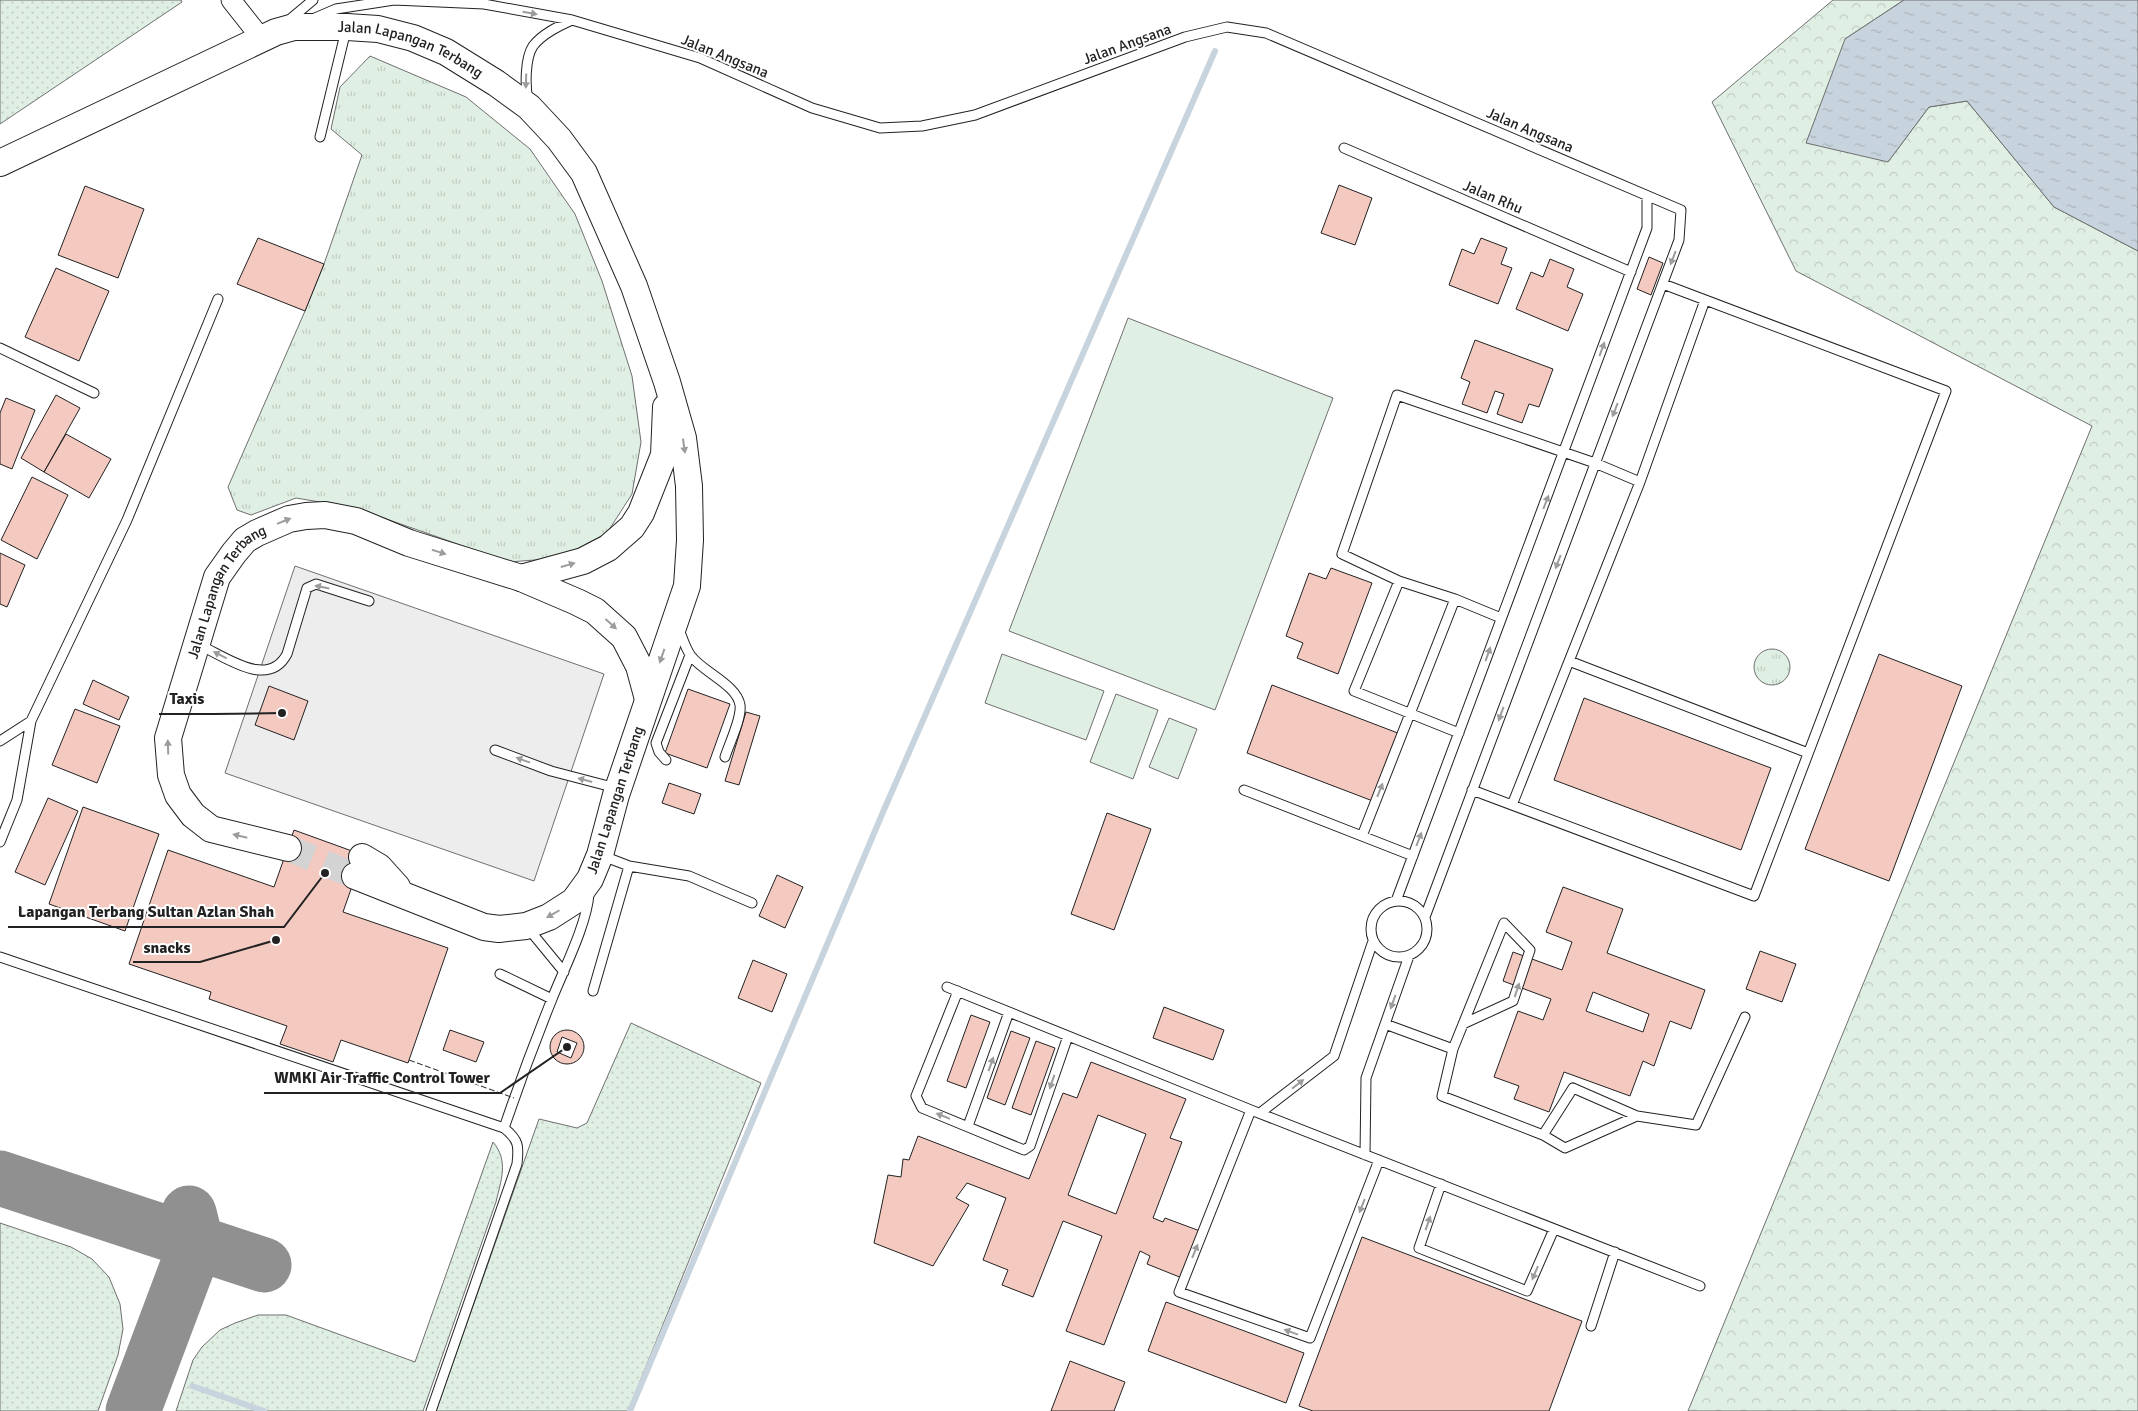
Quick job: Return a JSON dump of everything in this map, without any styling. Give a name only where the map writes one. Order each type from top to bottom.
[{"type":"street","points":[[231,0],[277,33]]},
{"type":"street","name":"Jalan Lapangan Terbang","points":[[0,163],[277,33],[347,27],[378,29],[413,38],[446,52],[529,107],[559,139],[584,173],[634,286],[667,382],[683,438],[689,486],[690,540],[687,586],[618,789],[600,855],[590,879],[574,901],[550,917],[526,926],[499,929],[484,927],[406,897],[358,866]]},
{"type":"street","name":"Jalan Lapangan Terbang","points":[[521,578],[583,560],[608,548],[632,527],[641,513],[664,455],[667,382]]},
{"type":"street","name":"Jalan Lapangan Terbang","points":[[282,842],[211,829],[193,815],[178,795],[171,775],[168,738],[217,578],[245,540],[289,519],[325,515],[356,521],[409,543],[521,578],[595,611],[612,624],[624,637],[639,666],[648,699]]},
{"type":"lane","points":[[277,33],[312,0]]},
{"type":"lane","name":"Jalan Angsana","points":[[277,33],[336,9],[394,0],[484,4],[572,20],[700,58],[812,108],[880,128],[922,126],[976,115],[1185,37],[1227,27],[1266,33],[1681,210],[1679,240],[1663,284]]},
{"type":"lane","points":[[529,107],[526,87],[527,69],[533,46],[555,27],[572,20]]},
{"type":"lane","points":[[320,137],[347,27]]},
{"type":"lane","name":"Jalan Rhu","points":[[1344,148],[1631,272]]},
{"type":"lane","points":[[1396,901],[1647,228],[1647,196]]},
{"type":"lane","points":[[1373,941],[1382,952],[1395,958],[1409,956],[1422,947],[1427,932],[1425,917],[1472,790],[1663,284],[1946,391],[1754,896],[1472,790]]},
{"type":"lane","points":[[0,842],[17,800],[31,721],[127,520],[218,298]]},
{"type":"lane","points":[[1512,805],[1640,482],[1706,300]]},
{"type":"lane","points":[[0,348],[94,392]]},
{"type":"lane","points":[[1502,618],[1456,599],[1399,581],[1342,554],[1398,395],[1595,463],[1640,482]]},
{"type":"lane","points":[[1399,581],[1354,691],[1459,733]]},
{"type":"lane","points":[[196,643],[237,663],[263,672],[271,670],[282,663],[287,654],[307,588],[316,584],[368,601]]},
{"type":"lane","points":[[1362,836],[1456,599]]},
{"type":"lane","points":[[675,618],[690,655],[734,691],[740,704],[740,714],[724,757]]},
{"type":"lane","points":[[666,760],[659,752],[656,743],[690,655]]},
{"type":"lane","points":[[1569,661],[1808,753]]},
{"type":"lane","points":[[0,741],[31,721]]},
{"type":"lane","points":[[495,750],[551,770],[618,789]]},
{"type":"lane","points":[[1244,790],[1413,856]]},
{"type":"lane","points":[[600,855],[629,866],[689,876],[752,903]]},
{"type":"lane","points":[[593,991],[629,866]]},
{"type":"lane","points":[[504,1128],[552,999],[564,972],[586,908],[590,879]]},
{"type":"lane","points":[[1379,1160],[1310,1338],[1179,1292],[1255,1112],[1334,1056],[1373,941],[1371,923],[1379,908],[1396,901],[1413,904],[1425,917]]},
{"type":"lane","points":[[1463,1024],[1513,1001],[1530,950],[1504,923],[1463,1024],[1453,1049],[1442,1096],[1543,1135],[1565,1148],[1637,1116]]},
{"type":"lane","points":[[526,926],[564,972]]},
{"type":"lane","points":[[1366,1155],[1366,1078],[1409,956]]},
{"type":"lane","points":[[0,957],[504,1128],[513,1135],[519,1147],[517,1164],[431,1411]]},
{"type":"lane","points":[[500,974],[552,999]]},
{"type":"lane","points":[[947,987],[1255,1112],[1700,1286]]},
{"type":"lane","points":[[958,991],[916,1096],[922,1108],[1024,1150],[1030,1146],[1068,1036]]},
{"type":"lane","points":[[968,1126],[1009,1012]]},
{"type":"lane","points":[[1543,1135],[1573,1088],[1637,1116],[1696,1125],[1745,1017]]},
{"type":"lane","points":[[1385,1024],[1453,1049]]},
{"type":"lane","points":[[1441,1184],[1419,1248],[1527,1291],[1554,1229]]},
{"type":"lane","points":[[1591,1326],[1615,1252]]},
{"type":"green space","points":[[0,0],[181,0],[182,2],[0,124]]},
{"type":"green space","points":[[1833,0],[1904,0],[1845,39],[1888,162],[1929,107],[1967,101],[2054,207],[2138,251],[2138,1411],[1688,1411],[2092,426],[1796,271],[1712,102]]},
{"type":"green space","points":[[370,56],[466,97],[530,149],[575,214],[602,281],[632,376],[641,442],[632,494],[607,533],[560,558],[509,562],[355,508],[296,498],[251,515],[237,510],[228,487],[324,264],[362,155],[331,129],[340,87]]},
{"type":"green space","points":[[1128,318],[1333,398],[1215,710],[1009,631]]},
{"type":"green space","points":[[1772,649],[1779,650],[1785,654],[1789,660],[1789,674],[1785,680],[1779,684],[1772,685],[1765,684],[1759,680],[1755,674],[1754,667],[1755,660],[1759,654],[1765,650]]},
{"type":"green space","points":[[1002,654],[1104,691],[1086,740],[985,703]]},
{"type":"green space","points":[[1116,694],[1158,710],[1133,779],[1090,762]]},
{"type":"green space","points":[[1169,718],[1197,729],[1178,779],[1149,767]]},
{"type":"green space","points":[[631,1023],[761,1083],[628,1411],[436,1411],[539,1119],[577,1128],[587,1123]]},
{"type":"green space","points":[[493,1142],[501,1156],[502,1164],[496,1202],[423,1411],[176,1411],[193,1360],[202,1347],[220,1330],[258,1315],[286,1315],[415,1362]]},
{"type":"green space","points":[[0,1223],[71,1247],[92,1259],[109,1277],[120,1304],[123,1329],[118,1355],[98,1411],[0,1411]]},
{"type":"shaded area","points":[[295,566],[604,674],[534,881],[225,773]]},
{"type":"water","points":[[1904,0],[2138,0],[2138,251],[2054,207],[1967,101],[1929,107],[1888,162],[1806,143],[1845,39]]},
{"type":"building","points":[[1339,185],[1372,198],[1355,245],[1321,233]]},
{"type":"building","points":[[85,186],[144,209],[118,278],[58,255]]},
{"type":"building","points":[[258,238],[324,264],[305,311],[237,284]]},
{"type":"building","points":[[1481,238],[1507,248],[1501,264],[1512,268],[1498,304],[1449,285],[1462,249],[1474,254]]},
{"type":"building","points":[[1649,257],[1663,263],[1651,295],[1637,289]]},
{"type":"building","points":[[1550,259],[1574,269],[1567,287],[1583,294],[1568,331],[1516,309],[1531,272],[1543,277]]},
{"type":"building","points":[[56,268],[109,291],[79,361],[25,337]]},
{"type":"building","points":[[1475,340],[1553,369],[1539,407],[1529,404],[1522,423],[1497,414],[1504,394],[1495,391],[1487,413],[1462,404],[1470,382],[1461,378]]},
{"type":"building","points":[[56,395],[80,408],[44,472],[21,458]]},
{"type":"building","points":[[6,398],[35,410],[12,469],[0,464],[0,413]]},
{"type":"building","points":[[66,434],[111,459],[89,498],[44,472]]},
{"type":"building","points":[[32,477],[68,495],[37,559],[1,540]]},
{"type":"building","points":[[0,553],[25,565],[7,607],[0,604]]},
{"type":"building","points":[[1331,568],[1372,583],[1338,674],[1297,658],[1303,643],[1286,636],[1309,573],[1326,579]]},
{"type":"building","points":[[1879,654],[1962,686],[1889,881],[1805,849]]},
{"type":"building","points":[[93,680],[129,697],[119,720],[83,704]]},
{"type":"building","points":[[1272,685],[1403,735],[1378,803],[1247,753]]},
{"type":"building","points":[[269,686],[308,701],[294,740],[255,725]]},
{"type":"building","points":[[688,689],[730,704],[707,768],[665,753]]},
{"type":"building","points":[[1584,698],[1771,768],[1741,850],[1554,780]]},
{"type":"building","points":[[75,709],[120,726],[97,783],[52,765]]},
{"type":"building","points":[[746,712],[760,716],[739,785],[725,781]]},
{"type":"building","points":[[669,783],[701,794],[694,814],[662,803]]},
{"type":"building","points":[[48,798],[78,811],[45,885],[15,872]]},
{"type":"building","points":[[83,807],[159,834],[125,931],[49,904]]},
{"type":"building","points":[[1107,813],[1151,829],[1114,930],[1071,914]]},
{"type":"building","points":[[294,830],[363,855],[343,912],[448,948],[408,1063],[341,1040],[333,1062],[280,1044],[287,1026],[209,999],[211,992],[129,964],[168,850],[274,887]]},
{"type":"building","points":[[777,875],[803,887],[785,928],[759,916]]},
{"type":"building","points":[[1563,887],[1623,909],[1607,953],[1705,990],[1691,1029],[1670,1021],[1654,1066],[1643,1061],[1630,1096],[1564,1072],[1549,1112],[1514,1099],[1519,1086],[1494,1077],[1518,1011],[1543,1020],[1551,999],[1503,981],[1513,952],[1562,970],[1572,942],[1546,932]],"holes":[[[1593,992],[1649,1014],[1643,1032],[1586,1011]]]},
{"type":"building","points":[[1760,951],[1796,964],[1782,1002],[1746,989]]},
{"type":"building","points":[[753,960],[787,974],[772,1012],[738,998]]},
{"type":"building","points":[[1164,1007],[1224,1030],[1213,1060],[1153,1038]]},
{"type":"building","points":[[971,1015],[990,1022],[966,1088],[947,1081]]},
{"type":"building","points":[[450,1030],[484,1042],[476,1062],[443,1050]]},
{"type":"building","points":[[567,1030],[579,1035],[584,1047],[579,1059],[567,1064],[555,1059],[550,1047],[555,1035]]},
{"type":"building","points":[[1011,1031],[1030,1038],[1005,1105],[987,1098]]},
{"type":"building","points":[[562,1037],[577,1043],[571,1058],[557,1052]]},
{"type":"building","points":[[1036,1041],[1055,1048],[1031,1115],[1012,1108]]},
{"type":"building","points":[[1091,1062],[1186,1099],[1170,1138],[1182,1142],[1153,1218],[1163,1222],[1165,1218],[1200,1231],[1182,1278],[1147,1264],[1150,1256],[1140,1251],[1104,1345],[1066,1331],[1102,1236],[1063,1221],[1033,1297],[1002,1285],[1008,1270],[983,1260],[1006,1198],[967,1183],[956,1198],[969,1205],[933,1266],[874,1243],[888,1175],[901,1177],[903,1159],[909,1160],[918,1136],[1029,1179],[1063,1093],[1077,1098]],"holes":[[[1098,1115],[1146,1134],[1116,1214],[1068,1195]]]},
{"type":"building","points":[[1362,1237],[1582,1321],[1549,1411],[1313,1411],[1299,1406]]},
{"type":"building","points":[[1166,1302],[1304,1353],[1286,1403],[1148,1351]]},
{"type":"building","points":[[1070,1361],[1125,1382],[1114,1411],[1051,1411]]},
{"type":"waterway","points":[[630,1411],[883,812],[1215,51]]},
{"type":"waterway","points":[[192,1386],[264,1411]]},
{"type":"taxiway","points":[[0,1178],[264,1265]]},
{"type":"taxiway","points":[[133,1411],[192,1254],[194,1233],[189,1213]]},
{"type":"tunnel","points":[[288,848],[355,876]]},
{"type":"fence","points":[[409,1060],[514,1098]]},
{"type":"place","name":"Taxis","points":[[282,713]]},
{"type":"place","name":"Lapangan Terbang Sultan Azlan Shah","points":[[325,873]]},
{"type":"place","name":"snacks","points":[[276,940]]},
{"type":"place","name":"WMKI Air Traffic Control Tower","points":[[567,1047]]}]
